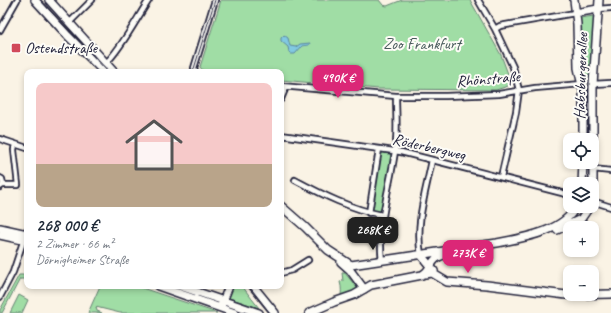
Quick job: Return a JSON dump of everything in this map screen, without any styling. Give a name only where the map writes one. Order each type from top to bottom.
[{"type":"main road","points":[[35,0],[101,69]]},
{"type":"main road","points":[[49,0],[111,69]]},
{"type":"main road","name":"Habsburgerallee","points":[[574,0],[577,24],[578,62],[583,90],[583,133]]},
{"type":"main road","points":[[575,13],[594,9],[599,0]]},
{"type":"main road","name":"Habsburgerallee","points":[[593,177],[593,84],[597,17],[594,9]]},
{"type":"main road","points":[[583,177],[583,171],[590,174],[593,170]]},
{"type":"main road","points":[[284,209],[330,252],[364,289]]},
{"type":"main road","points":[[330,252],[351,265],[497,243],[534,234],[563,222],[571,213]]},
{"type":"main road","points":[[425,274],[434,259],[440,256],[511,244],[554,231],[581,218],[585,213]]},
{"type":"main road","points":[[0,228],[24,235]]},
{"type":"main road","points":[[0,235],[24,236]]},
{"type":"main road","points":[[419,255],[439,277]]},
{"type":"main road","points":[[309,313],[352,296],[374,284],[414,278],[432,273],[447,282],[481,284],[566,295],[611,294]]},
{"type":"main road","points":[[169,289],[259,313]]},
{"type":"main road","points":[[187,289],[222,304],[235,313]]},
{"type":"main road","points":[[222,304],[227,289]]},
{"type":"main road","points":[[255,289],[275,313]]},
{"type":"street","points":[[0,30],[17,0]]},
{"type":"street","points":[[69,23],[92,0]]},
{"type":"street","points":[[106,63],[122,42],[149,0]]},
{"type":"street","points":[[195,69],[215,0]]},
{"type":"street","points":[[478,0],[495,29],[513,67],[519,90],[516,112],[501,177]]},
{"type":"street","points":[[594,9],[611,8]]},
{"type":"street","points":[[495,29],[500,26],[575,13]]},
{"type":"street","points":[[593,84],[611,83]]},
{"type":"street","name":"Rhönstraße","points":[[284,87],[396,96],[499,94],[519,90],[582,84]]},
{"type":"street","points":[[382,261],[380,244],[382,215],[395,152],[396,96]]},
{"type":"street","name":"Röderbergweg","points":[[284,135],[395,152],[563,193]]},
{"type":"street","points":[[0,139],[24,147]]},
{"type":"street","points":[[0,178],[2,179],[1,186],[18,185],[14,150],[15,144]]},
{"type":"street","points":[[370,213],[379,149]]},
{"type":"street","points":[[419,255],[419,228],[432,160]]},
{"type":"street","points":[[593,170],[611,171]]},
{"type":"street","points":[[295,180],[316,192],[370,213],[382,215]]},
{"type":"street","points":[[599,203],[611,207]]},
{"type":"street","points":[[0,297],[13,272],[24,242]]},
{"type":"street","points":[[284,272],[292,270],[308,260]]},
{"type":"green space","name":"Zoo Frankfurt","points":[[221,0],[379,0],[383,5],[387,6],[402,0],[470,0],[501,55],[511,82],[508,86],[496,90],[379,89],[284,80],[284,69],[202,69],[200,67]]},
{"type":"green space","points":[[594,16],[595,21],[591,76],[582,77],[579,48],[580,18]]},
{"type":"green space","points":[[586,93],[590,93],[591,133],[585,133]]},
{"type":"green space","points":[[381,152],[392,154],[381,212],[372,210]]},
{"type":"green space","points":[[342,273],[345,273],[358,289],[341,298],[340,282],[343,281]]},
{"type":"green space","points":[[19,275],[24,275],[24,279],[20,279],[2,313],[0,313],[0,310]]},
{"type":"green space","points":[[99,289],[145,289],[217,313],[120,313],[96,307],[97,311],[102,313],[88,313]]},
{"type":"green space","points":[[230,289],[244,289],[259,308],[229,298],[228,296]]},
{"type":"green space","points":[[19,295],[28,300],[22,313],[10,313]]},
{"type":"water","points":[[284,35],[288,38],[290,46],[296,47],[300,44],[310,43],[309,45],[302,46],[295,54],[291,54],[288,47],[281,41],[281,38]]},
{"type":"tram line","points":[[40,0],[105,69]]},
{"type":"tram line","points":[[194,69],[215,0]]},
{"type":"tram line","points":[[251,289],[270,313]]},
{"type":"place","name":"Ostendstraße","points":[[16,48]]}]
